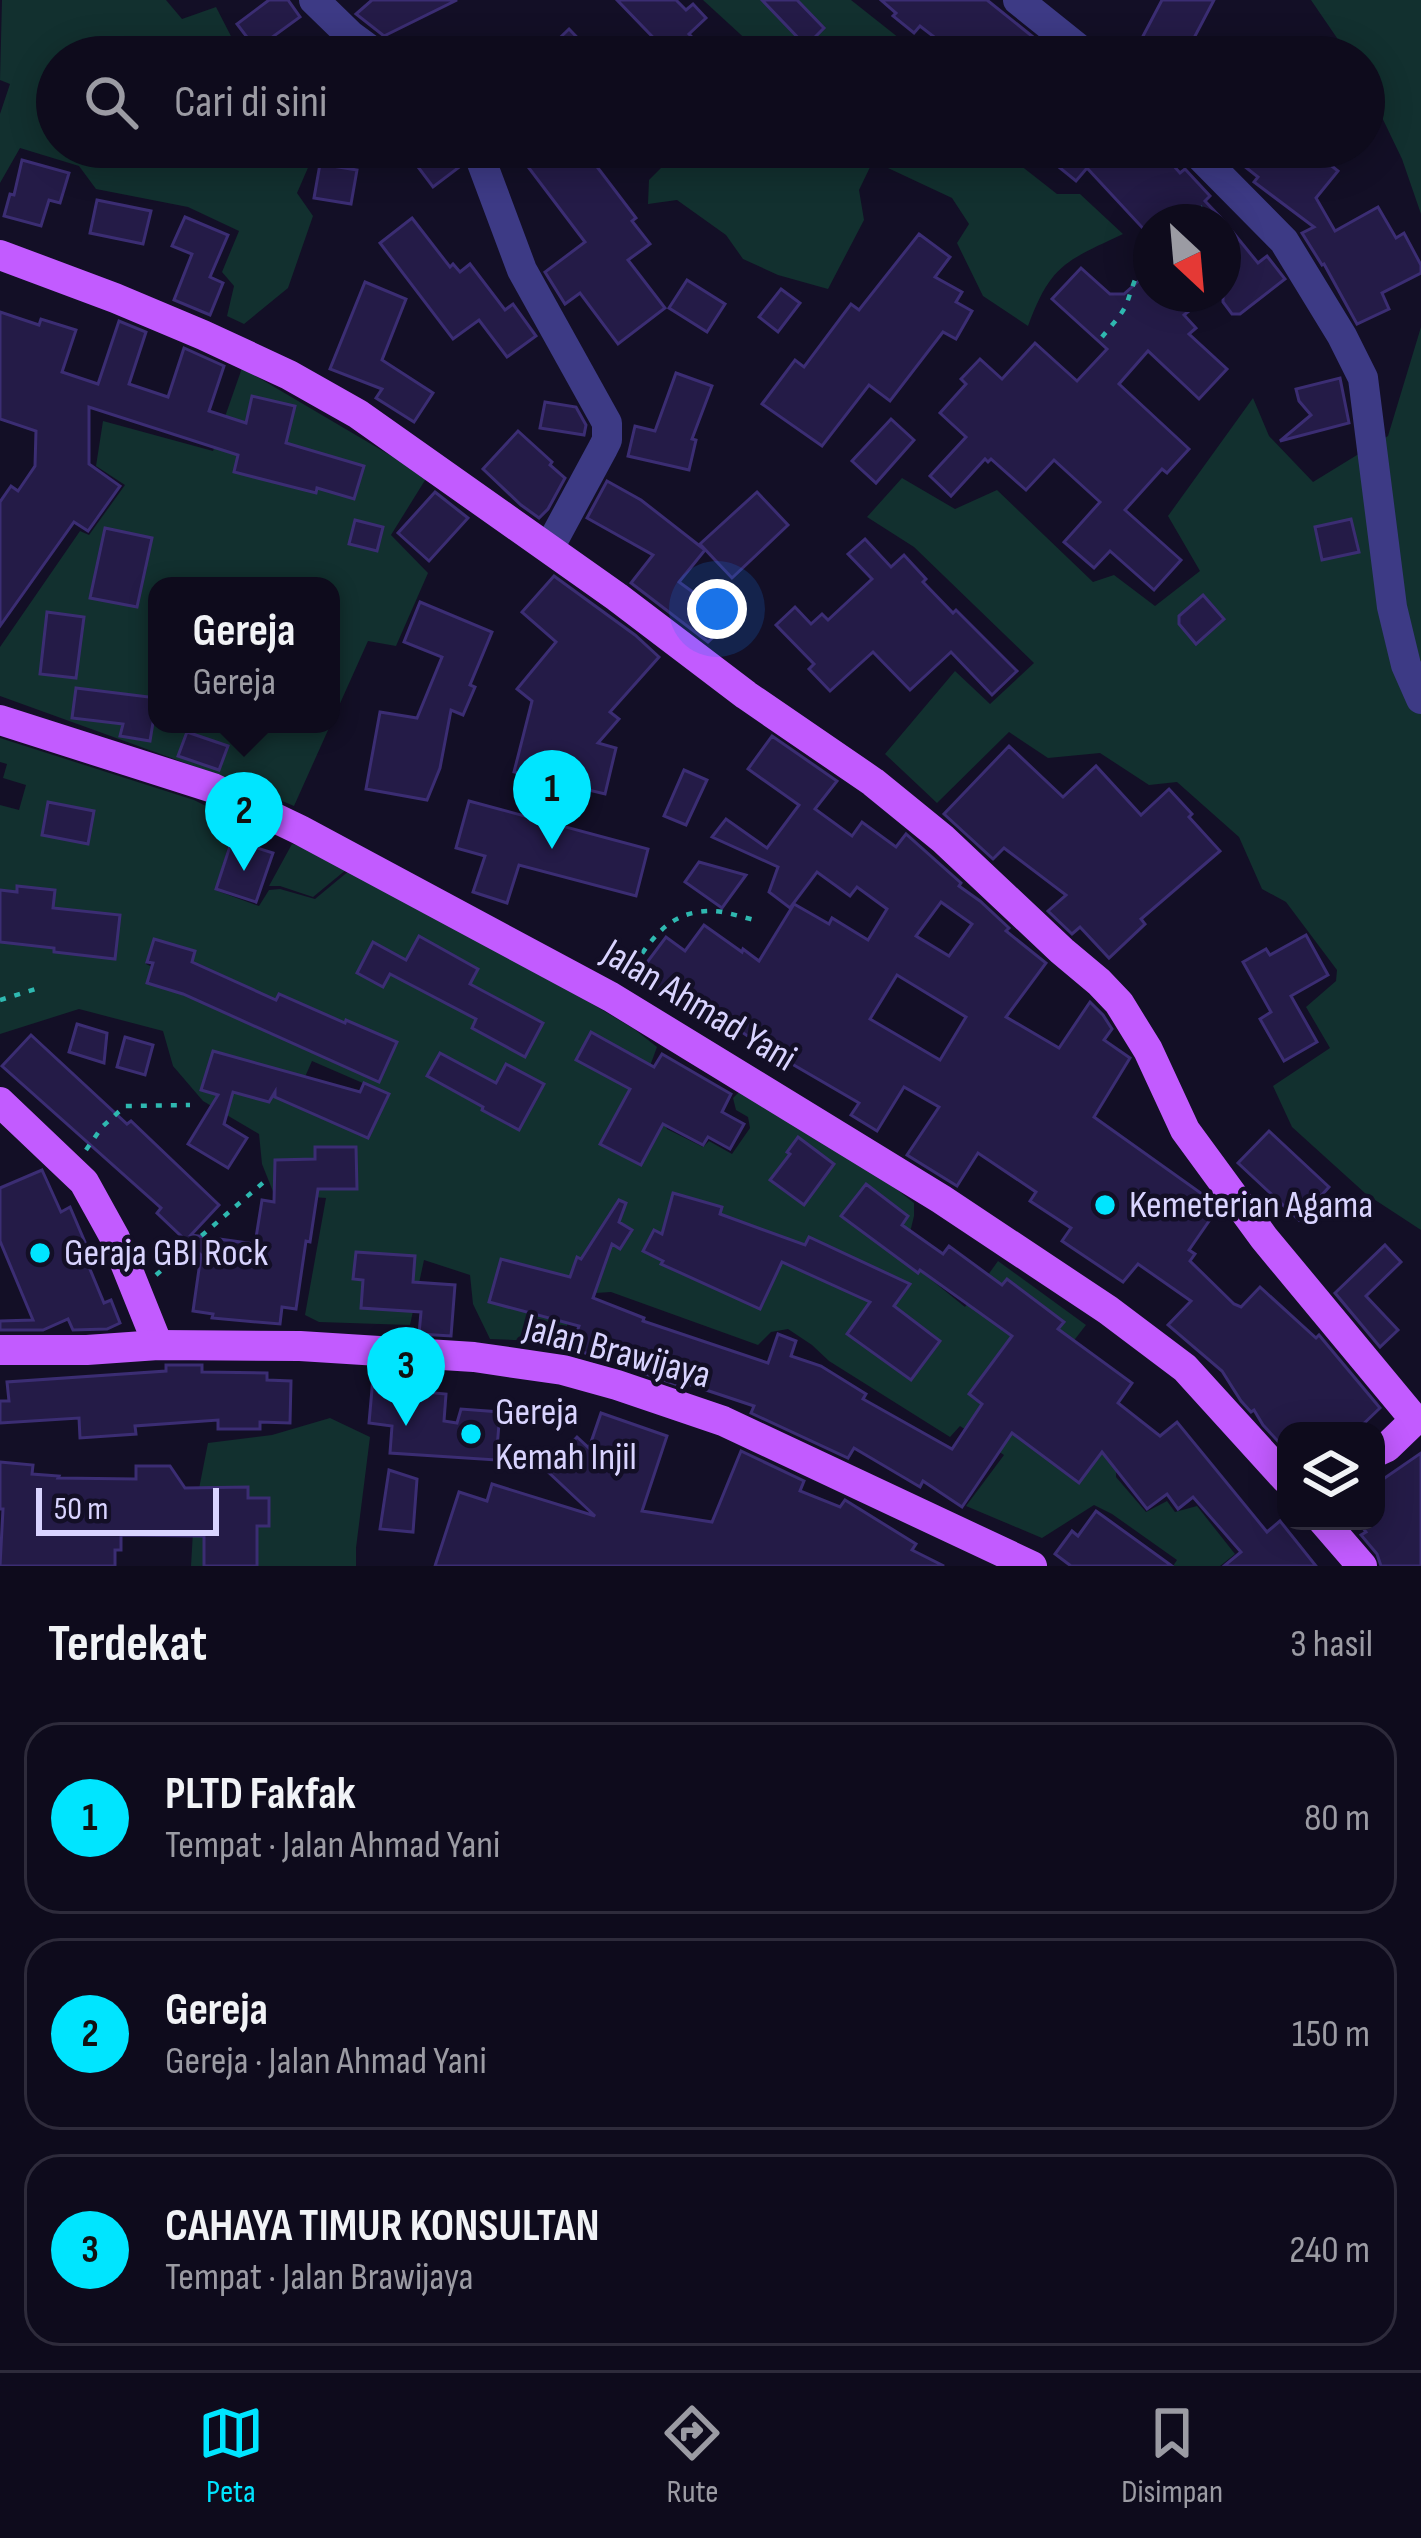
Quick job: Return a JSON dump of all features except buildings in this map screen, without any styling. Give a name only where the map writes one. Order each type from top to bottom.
[{"type":"main road","points":[[0,255],[115,298],[289,375],[358,414],[873,782],[943,839],[1119,1003],[1148,1050],[1177,1117],[1197,1146],[1277,1254],[1418,1422],[1385,1448]]},
{"type":"main road","name":"Jalan Ahmad Yani","points":[[0,720],[213,788],[611,998],[941,1199],[1108,1310],[1185,1368],[1277,1469]]},
{"type":"main road","points":[[0,1102],[84,1181],[158,1345]]},
{"type":"main road","name":"Jalan Brawijaya","points":[[0,1350],[300,1346],[474,1357],[563,1370],[723,1421],[1032,1566]]},
{"type":"main road","points":[[1331,1530],[1362,1566]]},
{"type":"street","points":[[314,0],[351,36]]},
{"type":"street","points":[[1018,0],[1063,36]]},
{"type":"street","points":[[484,168],[522,270],[607,423],[607,440],[549,548]]},
{"type":"street","points":[[1211,168],[1284,242],[1363,378],[1392,607],[1406,665],[1421,699]]},
{"type":"path","points":[[1102,337],[1126,306],[1133,284]]},
{"type":"path","points":[[611,998],[662,926],[711,911],[758,921]]},
{"type":"path","points":[[0,1000],[42,987]]},
{"type":"path","points":[[72,1169],[124,1106],[190,1105]]},
{"type":"path","points":[[136,1289],[265,1181]]},
{"type":"green space","points":[[2,0],[166,0],[182,19],[216,7],[231,36],[36,36],[36,153],[20,148],[0,183],[0,114],[10,84],[0,80]]},
{"type":"green space","points":[[703,0],[851,0],[896,36],[742,36]]},
{"type":"green space","points":[[1311,0],[1421,0],[1421,214],[1385,124],[1385,36],[1336,36]]},
{"type":"green space","points":[[80,168],[308,168],[297,193],[313,216],[288,288],[244,324],[227,316],[234,286],[222,272],[239,231],[188,207],[96,189]]},
{"type":"green space","points":[[661,168],[870,168],[859,190],[864,220],[828,289],[743,259],[726,235],[677,200],[648,204],[649,180]]},
{"type":"green space","points":[[888,168],[1024,168],[1057,194],[1080,194],[1123,234],[1063,267],[1045,289],[1028,326],[983,296],[957,243],[969,224],[952,198]]},
{"type":"green space","points":[[1421,327],[1421,1230],[1366,1194],[1292,1127],[1273,1086],[1330,1048],[1306,1007],[1336,981],[1337,970],[1286,902],[1262,889],[1239,837],[1177,782],[1149,785],[1100,753],[1048,758],[1009,732],[937,803],[885,754],[955,671],[990,704],[1034,663],[914,547],[867,517],[902,478],[955,509],[997,490],[1093,582],[1114,575],[1155,606],[1200,571],[1168,516],[1253,398],[1269,436],[1313,482],[1388,436]]},
{"type":"green space","points":[[242,368],[427,477],[391,535],[428,573],[396,646],[368,641],[340,704],[340,577],[148,577],[148,733],[327,733],[294,806],[0,696],[0,647],[80,531],[89,535],[125,485],[96,466],[103,421],[213,451]],"holes":[[[252,396],[294,406],[276,481],[234,471]],[[48,613],[84,618],[76,677],[40,674]]]},
{"type":"green space","points":[[0,738],[194,800],[236,821],[215,890],[259,906],[269,890],[315,899],[350,870],[564,987],[657,1047],[636,1104],[664,1121],[667,1129],[703,1147],[709,1141],[732,1154],[750,1128],[748,1117],[736,1110],[733,1098],[742,1089],[862,1162],[914,1203],[905,1253],[965,1307],[998,1261],[1086,1325],[1047,1375],[1048,1392],[1106,1432],[1116,1457],[1116,1477],[1146,1512],[1167,1501],[1175,1512],[1197,1506],[1235,1554],[1220,1566],[1173,1566],[1177,1560],[1094,1505],[1042,1538],[966,1506],[1004,1455],[960,1426],[950,1437],[829,1361],[788,1329],[771,1332],[758,1345],[611,1292],[580,1294],[560,1342],[490,1339],[473,1304],[470,1275],[424,1260],[410,1325],[319,1322],[305,1315],[326,1198],[274,1194],[262,1164],[259,1134],[203,1101],[173,1066],[163,1031],[79,1009],[0,1034],[0,942],[41,946],[44,922],[0,917],[6,891],[0,890],[0,805],[19,810],[26,785],[3,778],[7,764],[0,762]],"holes":[[[48,803],[94,811],[88,843],[42,835]],[[58,909],[119,915],[115,958],[54,952]],[[418,937],[478,969],[457,1008],[397,977]],[[154,939],[195,952],[188,976],[174,973],[169,989],[148,983],[152,967],[146,964]],[[209,971],[261,993],[248,1023],[197,1000]],[[490,995],[543,1023],[526,1056],[472,1028]],[[347,1020],[396,1042],[382,1075],[332,1053]],[[312,1061],[388,1094],[369,1138],[293,1104]],[[506,1065],[544,1085],[519,1130],[482,1110]],[[623,1102],[663,1123],[641,1165],[600,1144]],[[315,1147],[356,1147],[356,1188],[275,1189],[275,1160],[315,1159]],[[865,1184],[908,1215],[884,1248],[842,1216]],[[673,1194],[721,1207],[714,1236],[665,1223]],[[808,1238],[879,1269],[866,1300],[795,1268]],[[356,1252],[415,1257],[412,1284],[354,1279]],[[723,1257],[773,1280],[759,1309],[710,1286]],[[501,1259],[565,1276],[553,1318],[490,1302]],[[877,1294],[903,1314],[873,1353],[847,1334]],[[908,1319],[940,1342],[911,1379],[880,1356]],[[992,1363],[1041,1398],[1018,1430],[969,1395]],[[1049,1402],[1107,1444],[1079,1483],[1021,1439]]]},
{"type":"green space","points":[[292,844],[315,850],[347,869],[313,897],[269,886]]},
{"type":"green space","points":[[330,1418],[370,1437],[356,1566],[257,1566],[256,1552],[204,1553],[204,1566],[191,1566],[194,1514],[208,1443],[272,1435]]},
{"type":"place","name":"PLTD Fakfak","points":[[552,849]]},
{"type":"place","name":"Gereja","points":[[244,871]]},
{"type":"place","name":"Kemeterian Agama","points":[[1105,1205]]},
{"type":"place","name":"Geraja GBI Rock","points":[[40,1253]]},
{"type":"place","name":"CAHAYA TIMUR KONSULTAN","points":[[406,1426]]},
{"type":"place","name":"Gereja Kemah Injil","points":[[471,1434]]}]
